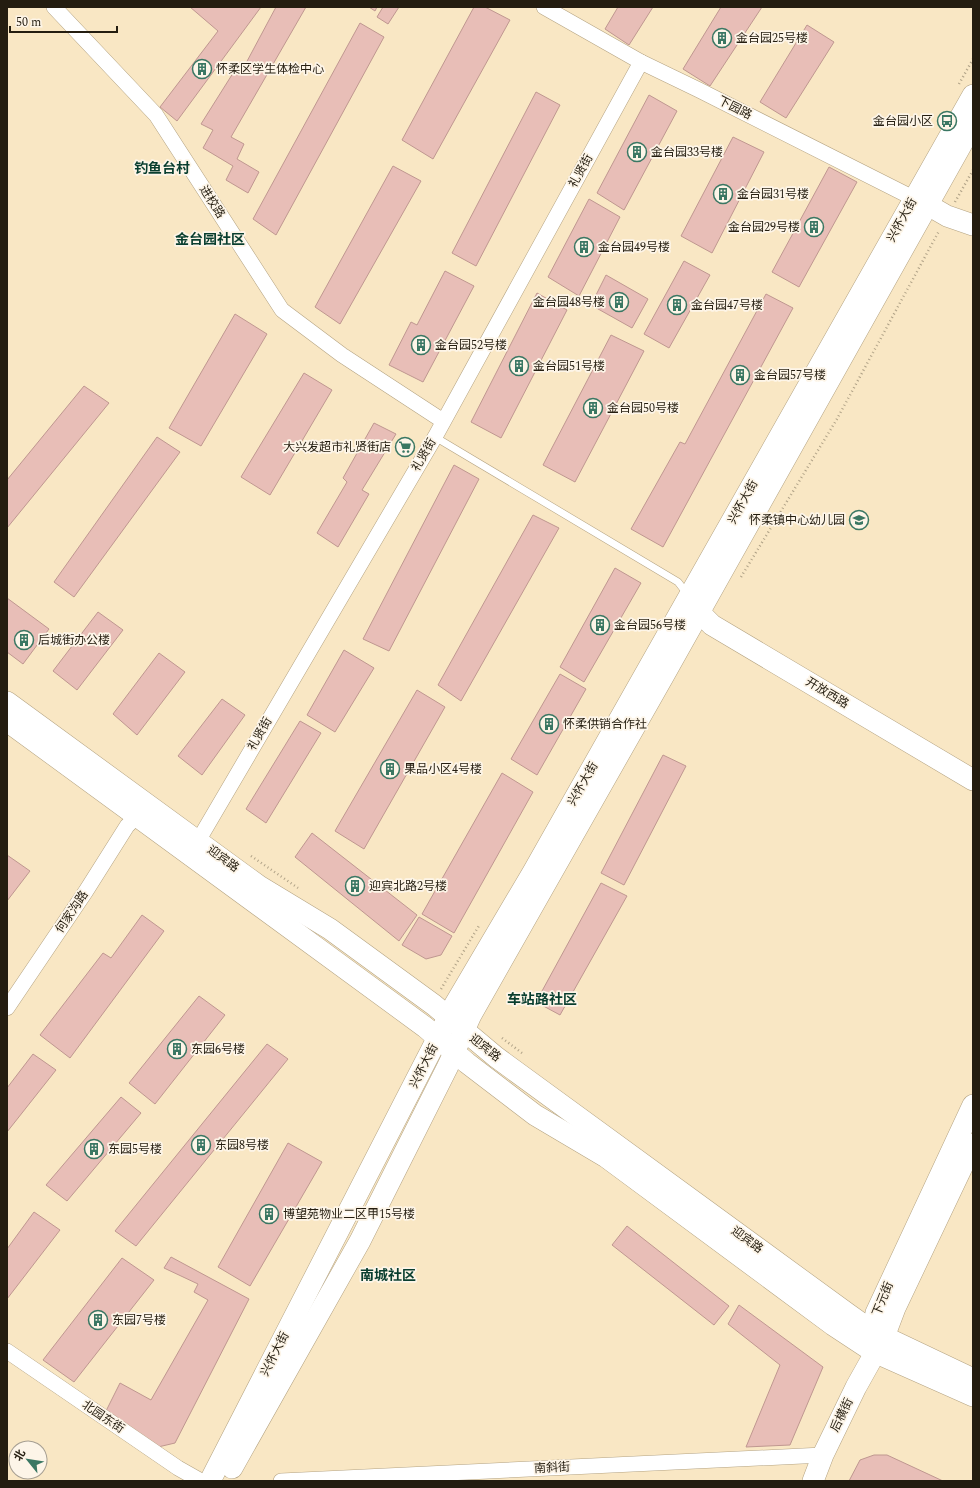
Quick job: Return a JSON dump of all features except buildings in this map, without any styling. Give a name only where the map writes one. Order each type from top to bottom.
[{"type":"main road","name":"兴怀大街","points":[[210,1481],[438,1038],[475,1008],[694,605],[921,202],[973,95]]},
{"type":"main road","name":"兴怀大街","points":[[921,202],[973,124]]},
{"type":"main road","points":[[921,202],[947,216],[973,225]]},
{"type":"main road","name":"开放西路","points":[[694,605],[712,624],[973,780]]},
{"type":"main road","name":"迎宾路","points":[[7,702],[259,886],[330,929],[434,1005],[502,1061],[877,1340],[973,1396]]},
{"type":"main road","name":"迎宾路","points":[[7,721],[438,1038],[535,1115],[606,1157],[833,1325],[877,1340],[973,1379]]},
{"type":"main road","name":"兴怀大街","points":[[225,1481],[360,1241],[454,1052],[456,1024]]},
{"type":"main road","name":"下元街","points":[[877,1340],[876,1313],[973,1105]]},
{"type":"main road","name":"下元街","points":[[877,1340],[899,1301],[973,1144]]},
{"type":"main road","name":"后横街","points":[[813,1481],[823,1455],[877,1340]]},
{"type":"street","name":"进校路","points":[[54,7],[156,116],[282,310],[342,355],[443,421]]},
{"type":"street","name":"下园路","points":[[544,7],[641,62],[921,202]]},
{"type":"street","name":"礼贤街","points":[[198,841],[435,437],[641,62]]},
{"type":"street","name":"何家沟路","points":[[7,1008],[86,891],[127,826],[137,816]]},
{"type":"street","name":"北园东街","points":[[7,1351],[178,1468],[201,1481]]},
{"type":"street","name":"南斜街","points":[[281,1481],[823,1455]]},
{"type":"lane","points":[[435,437],[678,582],[694,605]]},
{"type":"path","points":[[740,578],[837,419],[973,170]]},
{"type":"place","name":"金台园25号楼","points":[[722,38]]},
{"type":"place","name":"怀柔区学生体检中心","points":[[202,69]]},
{"type":"place","name":"金台园小区","points":[[947,121]]},
{"type":"place","name":"金台园33号楼","points":[[637,152]]},
{"type":"place","name":"金台园31号楼","points":[[723,194]]},
{"type":"place","name":"金台园29号楼","points":[[814,227]]},
{"type":"place","name":"金台园49号楼","points":[[584,247]]},
{"type":"place","name":"金台园48号楼","points":[[619,302]]},
{"type":"place","name":"金台园47号楼","points":[[677,305]]},
{"type":"place","name":"金台园52号楼","points":[[421,345]]},
{"type":"place","name":"金台园51号楼","points":[[519,366]]},
{"type":"place","name":"金台园57号楼","points":[[740,375]]},
{"type":"place","name":"金台园50号楼","points":[[593,408]]},
{"type":"place","name":"大兴发超市礼贤街店","points":[[405,447]]},
{"type":"place","name":"怀柔镇中心幼儿园","points":[[859,520]]},
{"type":"place","name":"金台园56号楼","points":[[600,625]]},
{"type":"place","name":"后城街办公楼","points":[[24,640]]},
{"type":"place","name":"怀柔供销合作社","points":[[549,724]]},
{"type":"place","name":"果品小区4号楼","points":[[390,769]]},
{"type":"place","name":"迎宾北路2号楼","points":[[355,886]]},
{"type":"place","name":"东园6号楼","points":[[177,1049]]},
{"type":"place","name":"东园8号楼","points":[[201,1145]]},
{"type":"place","name":"东园5号楼","points":[[94,1149]]},
{"type":"place","name":"博望苑物业二区甲15号楼","points":[[269,1214]]},
{"type":"place","name":"东园7号楼","points":[[98,1320]]},
{"type":"district","name":"钓鱼台村","points":[[162,168]]},
{"type":"district","name":"金台园社区","points":[[210,239]]},
{"type":"district","name":"车站路社区","points":[[542,999]]},
{"type":"district","name":"南城社区","points":[[388,1275]]}]
